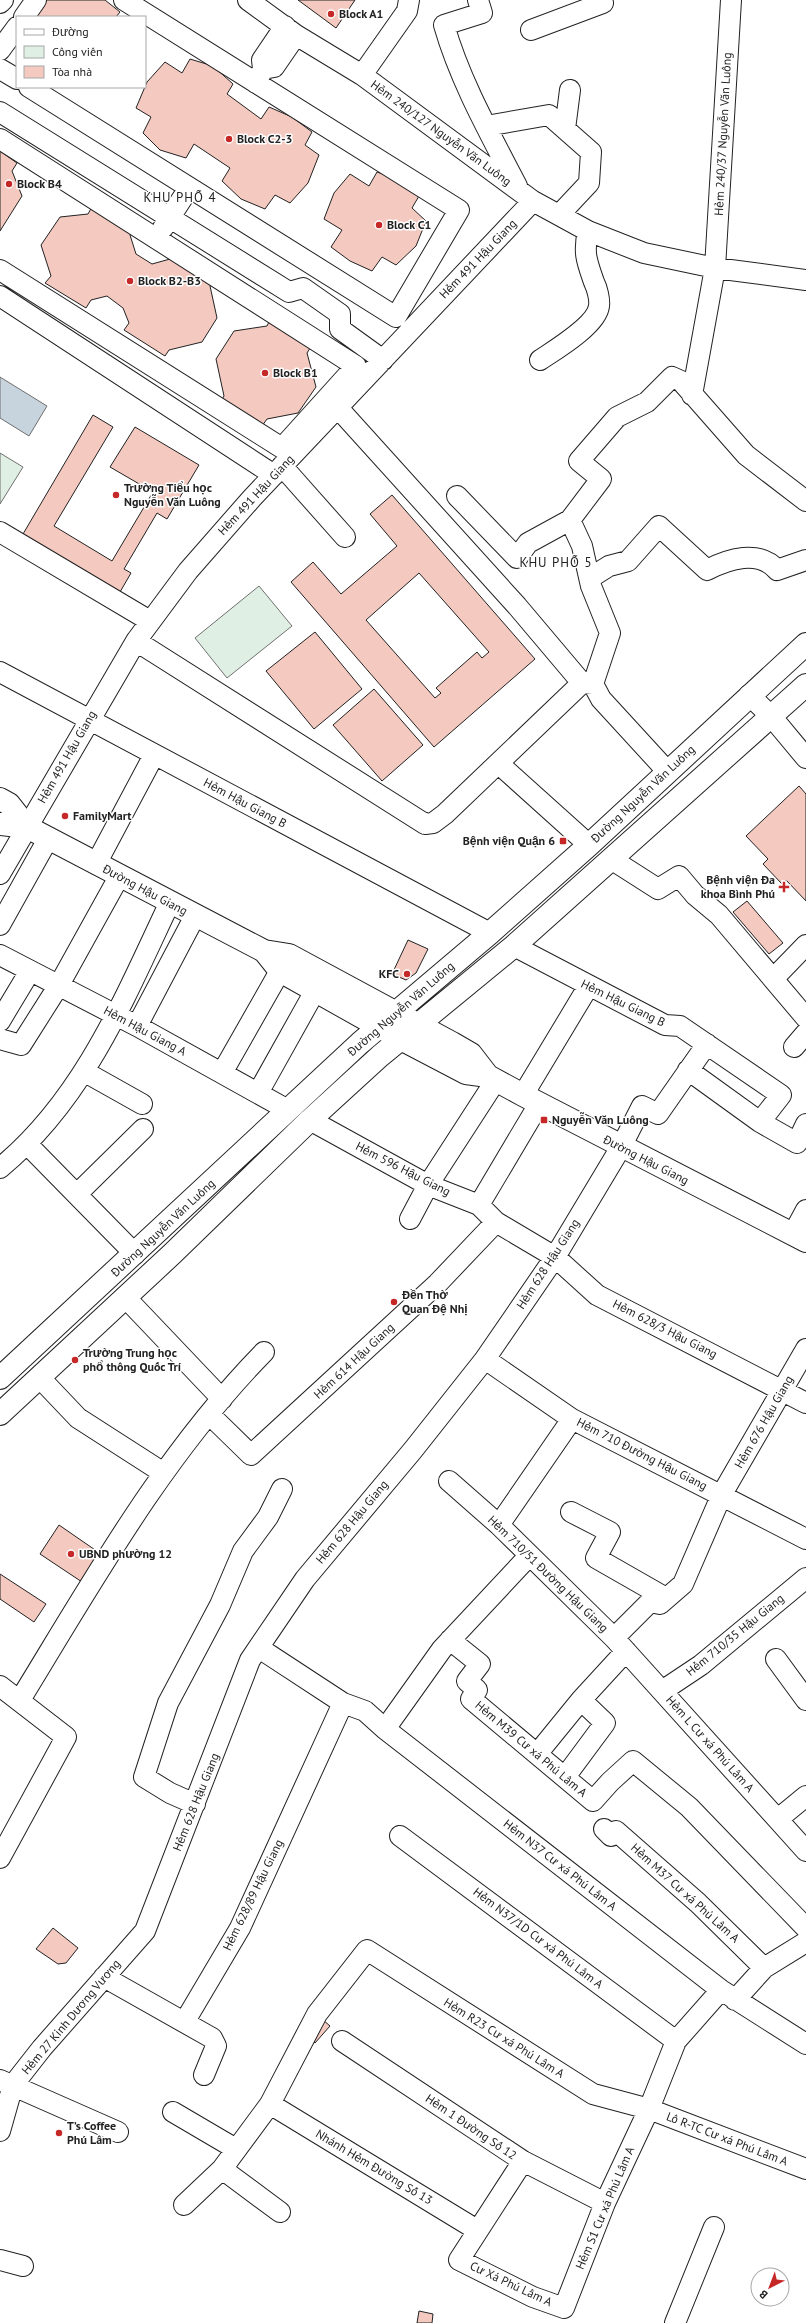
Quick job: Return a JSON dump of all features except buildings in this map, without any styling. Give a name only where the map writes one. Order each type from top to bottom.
[{"type":"main road","name":"Đường Nguyễn Văn Luông","points":[[0,1378],[288,1110],[387,1020],[490,933],[589,845],[749,695],[806,644]]},
{"type":"main road","name":"Đường Nguyễn Văn Luông","points":[[0,1414],[40,1378],[310,1120],[418,1024],[514,946],[806,685]]},
{"type":"main road","name":"Đường Hậu Giang","points":[[0,799],[10,804],[28,827],[48,839],[264,952],[289,955],[387,1020],[401,1039],[466,1073],[492,1078],[621,1147],[800,1238]]},
{"type":"main road","name":"Đường Hậu Giang","points":[[0,824],[28,827]]},
{"type":"main road","name":"Đường Hậu Giang","points":[[264,952],[280,971],[316,991],[387,1020],[418,1024],[471,1054],[492,1078]]},
{"type":"street","points":[[0,3],[3,0]]},
{"type":"street","points":[[25,16],[36,0]]},
{"type":"street","points":[[31,88],[396,317],[459,210],[260,76],[124,0]]},
{"type":"street","name":"Hẻm 240/127 Nguyễn Văn Luông","points":[[248,0],[291,31],[362,75],[527,196]]},
{"type":"street","points":[[362,75],[407,11],[409,0]]},
{"type":"street","name":"Hẻm 240/127 Nguyễn Văn Luông","points":[[478,0],[482,13],[444,25],[450,47],[486,126],[527,196]]},
{"type":"street","points":[[531,30],[603,3],[601,0]]},
{"type":"street","name":"Hẻm 240/37 Nguyễn Văn Luông","points":[[692,395],[716,268],[731,0]]},
{"type":"street","points":[[0,50],[16,28]]},
{"type":"street","points":[[260,76],[274,67],[291,31]]},
{"type":"street","points":[[0,69],[16,79]]},
{"type":"street","points":[[565,129],[570,90]]},
{"type":"street","points":[[0,112],[289,292],[303,288],[340,314],[340,329],[383,360]]},
{"type":"street","points":[[486,126],[549,115],[591,152],[589,183],[559,215]]},
{"type":"street","points":[[0,139],[356,366],[282,448],[0,270]]},
{"type":"street","points":[[156,239],[188,188]]},
{"type":"street","points":[[527,196],[588,232],[644,253],[716,268],[806,280]]},
{"type":"street","name":"Hẻm 491 Hậu Giang","points":[[0,874],[89,718],[136,640],[188,572],[278,470],[383,360],[527,196]]},
{"type":"street","points":[[540,360],[567,342],[589,322],[599,307],[596,287],[584,248],[588,232]]},
{"type":"street","points":[[0,296],[278,470],[345,537]]},
{"type":"street","points":[[43,323],[55,305]]},
{"type":"street","points":[[122,373],[134,354]]},
{"type":"street","points":[[457,496],[517,558],[528,543],[570,520],[601,479],[579,461],[617,417],[648,402],[672,377],[681,382],[746,455],[806,501]]},
{"type":"street","points":[[338,408],[667,771]]},
{"type":"street","points":[[136,640],[425,824],[433,823],[445,814],[588,683],[610,633],[601,614],[582,546],[570,520]]},
{"type":"street","points":[[590,578],[609,566],[628,561],[659,526],[707,570],[724,561],[759,558],[770,562],[777,570],[806,560]]},
{"type":"street","points":[[0,532],[150,621]]},
{"type":"street","name":"Hẻm Hậu Giang B","points":[[0,672],[89,718],[154,755],[490,933]]},
{"type":"street","points":[[749,695],[771,716],[806,758]]},
{"type":"street","points":[[96,864],[154,755]]},
{"type":"street","points":[[499,764],[589,845]]},
{"type":"street","points":[[0,925],[48,839]]},
{"type":"street","points":[[611,859],[658,889],[679,876],[695,895],[719,915],[806,1018]]},
{"type":"street","points":[[0,1039],[21,1045],[59,985],[120,876]]},
{"type":"street","points":[[0,1168],[27,1144],[62,1103],[84,1072],[116,1016],[170,902]]},
{"type":"street","points":[[137,1026],[195,916]]},
{"type":"street","points":[[773,978],[806,945]]},
{"type":"street","name":"Hẻm Hậu Giang B","points":[[514,946],[588,987],[665,1025],[680,1026],[781,1095],[760,1122]]},
{"type":"street","name":"Hẻm Hậu Giang A","points":[[0,954],[137,1026],[288,1110]]},
{"type":"street","points":[[0,1021],[30,971]]},
{"type":"street","points":[[222,1073],[280,971]]},
{"type":"street","points":[[479,1205],[588,987]]},
{"type":"street","points":[[258,1093],[316,991]]},
{"type":"street","points":[[707,1044],[688,1070],[760,1122],[796,1143],[806,1124]]},
{"type":"street","name":"Hẻm 628 Hậu Giang","points":[[145,1931],[250,1660],[304,1579],[413,1450],[485,1359],[555,1257],[621,1147],[642,1106],[658,1114],[688,1070]]},
{"type":"street","points":[[84,1072],[142,1104]]},
{"type":"street","points":[[410,1219],[428,1185],[492,1078]]},
{"type":"street","name":"Hẻm 596 Hậu Giang","points":[[310,1120],[428,1185],[479,1205],[496,1222],[555,1257]]},
{"type":"street","points":[[77,1194],[143,1129]]},
{"type":"street","points":[[27,1144],[135,1254]]},
{"type":"street","points":[[800,1238],[806,1210]]},
{"type":"street","name":"Hẻm 614 Hậu Giang","points":[[216,1407],[251,1455],[438,1282],[496,1222]]},
{"type":"street","name":"Hẻm 628/3 Hậu Giang","points":[[555,1257],[597,1295],[806,1403]]},
{"type":"street","points":[[125,1297],[216,1407]]},
{"type":"street","name":"Hẻm 676 Hậu Giang","points":[[722,1494],[806,1349]]},
{"type":"street","points":[[20,1700],[112,1549],[162,1472],[264,1352]]},
{"type":"street","name":"Hẻm 710 Đường Hậu Giang","points":[[485,1359],[572,1419],[722,1494],[806,1539]]},
{"type":"street","points":[[40,1378],[78,1418],[162,1472]]},
{"type":"street","points":[[499,1525],[572,1419]]},
{"type":"street","name":"Hẻm 710/51 Đường Hậu Giang","points":[[448,1481],[499,1525],[620,1645],[650,1602],[660,1604],[683,1584],[722,1494]]},
{"type":"street","points":[[195,1804],[170,1793],[144,1777],[168,1703],[220,1605],[242,1551],[268,1517],[282,1489]]},
{"type":"street","points":[[571,1512],[610,1532],[596,1558],[666,1598]]},
{"type":"street","points":[[385,1729],[450,1640],[529,1556]]},
{"type":"street","name":"Hẻm 710/35 Hậu Giang","points":[[662,1691],[701,1664],[806,1578]]},
{"type":"street","name":"Hẻm M39 Cư xá Phú Lâm A","points":[[450,1640],[480,1664],[468,1681],[477,1690],[471,1699],[593,1801],[610,1782],[633,1761],[689,1807],[806,1928]]},
{"type":"street","points":[[537,1754],[581,1700],[620,1645]]},
{"type":"street","name":"Hẻm L Cư xá Phú Lâm A","points":[[620,1645],[778,1818],[806,1851]]},
{"type":"street","name":"Hẻm N37 Cư xá Phú Lâm A","points":[[259,1648],[344,1703],[366,1711],[385,1729],[728,1995],[806,2044]]},
{"type":"street","points":[[776,1659],[806,1700]]},
{"type":"street","points":[[0,1686],[66,1737],[5,1836],[0,1858]]},
{"type":"street","points":[[565,1777],[605,1723],[581,1700]]},
{"type":"street","name":"Hẻm 628/89 Hậu Giang","points":[[184,2021],[240,1928],[344,1703]]},
{"type":"street","points":[[778,1818],[806,1796]]},
{"type":"street","name":"Hẻm M37 Cư xá Phú Lâm A","points":[[604,1829],[611,1836],[616,1831],[698,1903],[764,1968]]},
{"type":"street","name":"Hẻm N37/1D Cư xá Phú Lâm A","points":[[400,1836],[676,2041]]},
{"type":"street","name":"Hẻm 27 Kinh Dương Vương","points":[[0,2131],[7,2083],[42,2048],[145,1931]]},
{"type":"street","name":"Hẻm S1 Cư xá Phú Lâm A","points":[[564,2308],[605,2203],[649,2109],[676,2041],[728,1995],[764,1968],[806,1942]]},
{"type":"street","name":"Hẻm R23 Cư xá Phú Lâm A","points":[[270,2104],[317,2014],[367,1950],[593,2094],[649,2109]]},
{"type":"street","points":[[104,1977],[184,2021],[215,2041],[216,2046],[204,2075]]},
{"type":"street","name":"Hẻm 1 Đường Số 12","points":[[342,2041],[523,2161],[605,2203]]},
{"type":"street","points":[[7,2083],[118,2132]]},
{"type":"street","points":[[184,2205],[222,2169],[270,2104]]},
{"type":"street","name":"Nhánh Hẻm Đường Số 13","points":[[270,2104],[478,2230]]},
{"type":"street","name":"Lô R-TC Cư xá Phú Lâm A","points":[[649,2109],[806,2169]]},
{"type":"street","points":[[173,2112],[236,2149]]},
{"type":"street","points":[[478,2230],[523,2161]]},
{"type":"street","points":[[222,2169],[280,2212]]},
{"type":"street","points":[[676,2323],[714,2227]]},
{"type":"street","name":"Cư Xá Phú Lâm A","points":[[478,2230],[459,2260],[533,2297],[564,2308]]},
{"type":"street","points":[[0,2260],[23,2266]]},
{"type":"green space","points":[[0,453],[23,467],[0,504]]},
{"type":"green space","points":[[259,586],[292,626],[227,678],[195,638]]},
{"type":"shaded area","points":[[0,377],[47,406],[29,436],[0,418]]},
{"type":"place","name":"Block A1","points":[[331,14]]},
{"type":"place","name":"Block C2-3","points":[[229,139]]},
{"type":"place","name":"Block B4","points":[[9,184]]},
{"type":"place","name":"Block C1","points":[[379,225]]},
{"type":"place","name":"Block B2-B3","points":[[130,281]]},
{"type":"place","name":"Block B1","points":[[265,373]]},
{"type":"place","name":"Trường Tiểu học Nguyễn Văn Luông","points":[[116,495]]},
{"type":"place","name":"FamilyMart","points":[[65,816]]},
{"type":"place","name":"Bệnh viện Quận 6","points":[[563,841]]},
{"type":"place","name":"Bệnh viện Đa khoa Bình Phú","points":[[784,887]]},
{"type":"place","name":"KFC","points":[[407,974]]},
{"type":"place","name":"Nguyễn Văn Luông","points":[[544,1120]]},
{"type":"place","name":"Đền Thờ Quan Đệ Nhị","points":[[394,1302]]},
{"type":"place","name":"Trường Trung học phổ thông Quốc Trí","points":[[75,1360]]},
{"type":"place","name":"UBND phường 12","points":[[71,1554]]},
{"type":"place","name":"T’s Coffee Phú Lâm","points":[[59,2133]]},
{"type":"district","name":"KHU PHỐ 4","points":[[180,197]]},
{"type":"district","name":"KHU PHỐ 5","points":[[556,562]]}]
